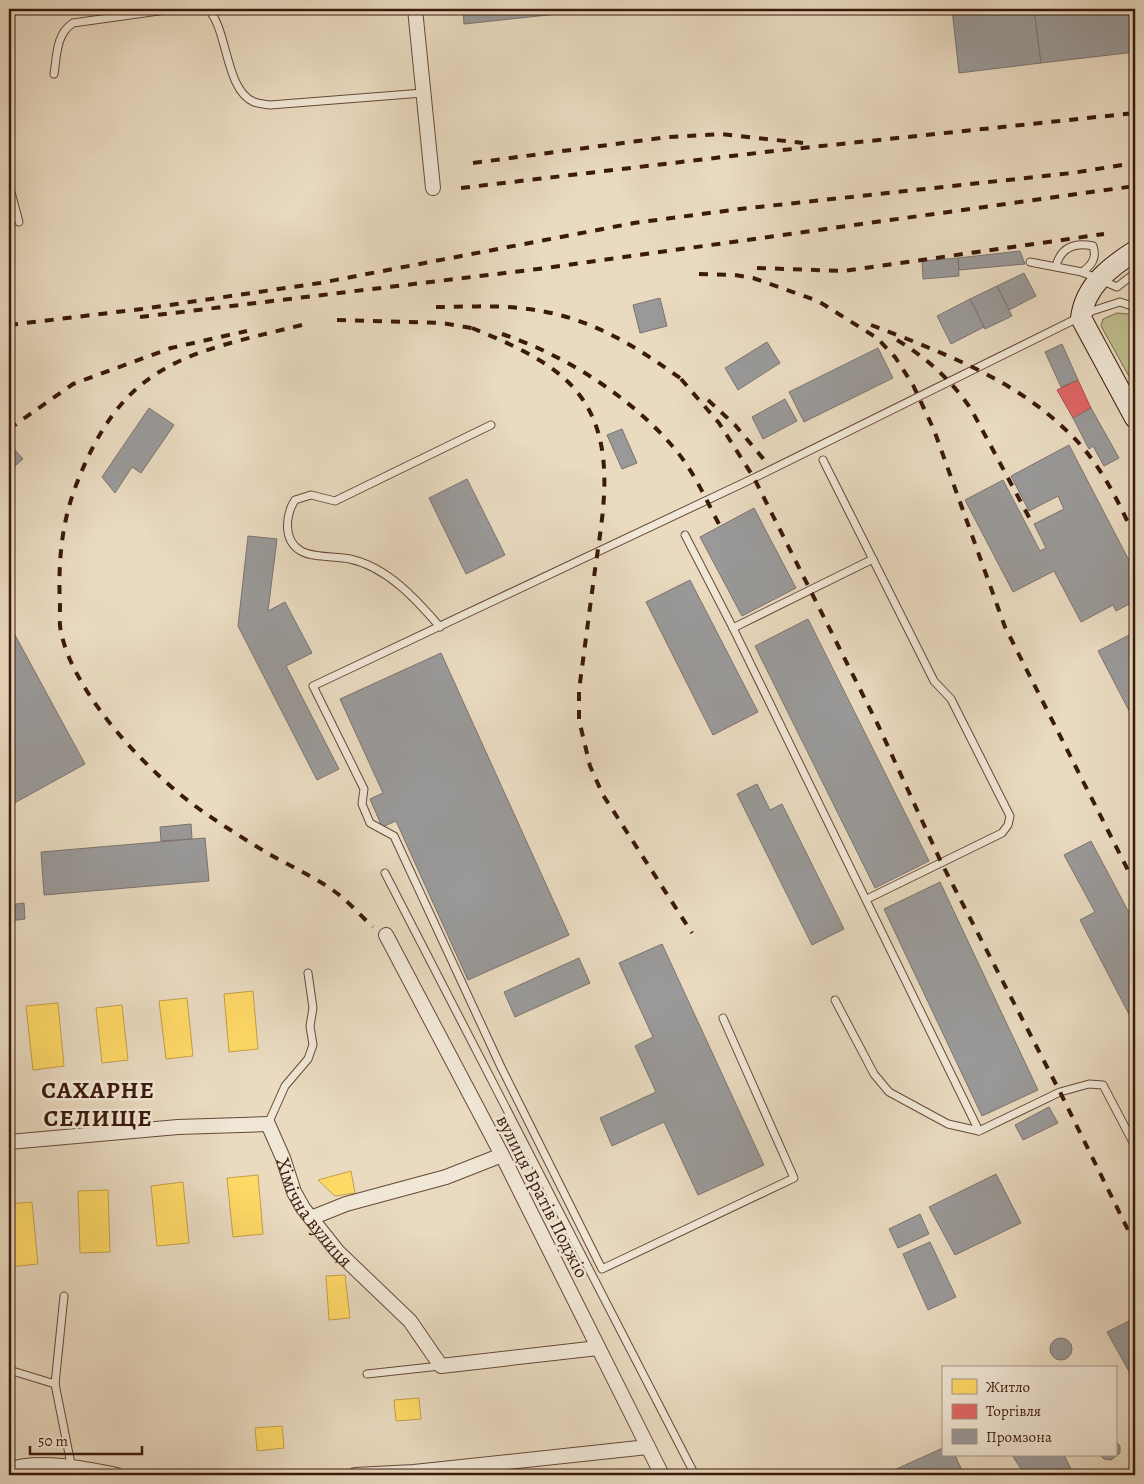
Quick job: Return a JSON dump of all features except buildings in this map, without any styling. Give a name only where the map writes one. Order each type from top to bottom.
[{"type":"main road","points":[[1135,251],[1090,276],[1082,306],[1081,318],[1135,418]]},
{"type":"street","points":[[415,9],[433,188]]},
{"type":"street","name":"вулиця Братів Поджіо","points":[[386,935],[502,1155],[662,1475]]},
{"type":"street","points":[[9,1142],[178,1127],[268,1124]]},
{"type":"street","name":"Хімічна вулиця","points":[[268,1124],[294,1192],[311,1218],[338,1252],[410,1321],[441,1366]]},
{"type":"street","points":[[311,1218],[346,1204],[446,1176],[502,1155]]},
{"type":"street","points":[[441,1366],[598,1348]]},
{"type":"street","points":[[355,1475],[414,1472],[648,1447]]},
{"type":"street","points":[[9,1470],[22,1465],[117,1475]]},
{"type":"lane","points":[[54,74],[60,38],[64,29],[73,23],[173,9]]},
{"type":"lane","points":[[208,9],[214,20],[236,80],[244,95],[254,102],[270,105],[423,93]]},
{"type":"lane","points":[[9,185],[19,222]]},
{"type":"lane","points":[[1056,266],[1058,255],[1067,248],[1081,243],[1093,246],[1096,254],[1091,266],[1090,276]]},
{"type":"lane","points":[[1030,262],[1056,266],[1090,276],[1117,287],[1135,273]]},
{"type":"lane","points":[[723,1018],[794,1178],[602,1269],[501,1066],[394,836],[370,823],[362,804],[364,789],[314,686],[780,466],[1081,318],[1092,310],[1120,302],[1135,307]]},
{"type":"lane","points":[[440,627],[411,595],[370,566],[338,556],[301,551],[290,539],[287,524],[289,510],[295,500],[311,495],[335,501],[491,425]]},
{"type":"lane","points":[[823,460],[934,681],[951,699],[1010,816],[1008,826],[1002,833],[867,899]]},
{"type":"lane","points":[[685,536],[733,628],[867,899],[979,1131]]},
{"type":"lane","points":[[733,628],[873,559]]},
{"type":"lane","points":[[385,873],[695,1475]]},
{"type":"lane","points":[[268,1124],[285,1086],[308,1059],[313,1045],[310,1026],[313,1008],[308,973]]},
{"type":"lane","points":[[835,1000],[874,1074],[889,1092],[948,1124],[979,1131],[1060,1092],[1089,1084],[1103,1085],[1135,1146]]},
{"type":"lane","points":[[63,1470],[55,1384],[64,1296]]},
{"type":"lane","points":[[367,1374],[441,1366]]},
{"type":"lane","points":[[9,1370],[55,1384]]},
{"type":"shaded area","points":[[1117,313],[1129,314],[1135,320],[1135,387],[1101,326],[1103,319]]},
{"type":"railway","points":[[461,188],[774,151],[1135,113]]},
{"type":"railway","points":[[473,163],[668,137],[721,134],[803,143]]},
{"type":"railway","points":[[9,325],[142,309],[320,283],[634,223],[740,209],[1072,173],[1135,163]]},
{"type":"railway","points":[[140,317],[538,269],[1135,186]]},
{"type":"railway","points":[[757,268],[844,271],[1104,234]]},
{"type":"railway","points":[[699,274],[735,275],[753,278],[818,301],[877,338],[895,357],[913,385],[934,430],[1005,627],[1135,884]]},
{"type":"railway","points":[[436,307],[509,307],[544,311],[566,317],[588,324],[628,344],[687,383]]},
{"type":"railway","points":[[337,320],[442,323],[477,329]]},
{"type":"railway","points":[[302,325],[223,345],[190,356],[162,370],[136,389],[114,414],[93,446],[75,488],[66,517],[60,561],[60,626],[69,657],[98,708],[118,733],[162,779],[184,798],[227,828],[334,891],[373,927]]},
{"type":"railway","points":[[871,325],[976,369],[1001,382],[1048,414],[1090,456],[1115,496],[1135,538]]},
{"type":"railway","points":[[472,328],[529,354],[556,371],[578,393],[591,413],[599,435],[603,458],[604,482],[601,530],[579,690],[579,720],[590,766],[603,795],[692,933]]},
{"type":"railway","points":[[9,429],[73,384],[171,348],[247,331]]},
{"type":"railway","points":[[502,334],[526,343],[573,366],[596,380],[638,412],[657,429],[688,466],[720,526]]},
{"type":"railway","points":[[897,340],[938,370],[963,398],[971,409],[1030,519]]},
{"type":"railway","points":[[681,379],[719,423],[754,478],[879,727],[941,862],[1060,1092],[1135,1244]]},
{"type":"railway","points":[[708,400],[735,425],[766,462]]},
{"type":"district","name":"САХАРНЕ СЕЛИЩЕ","points":[[98,1104]]}]
